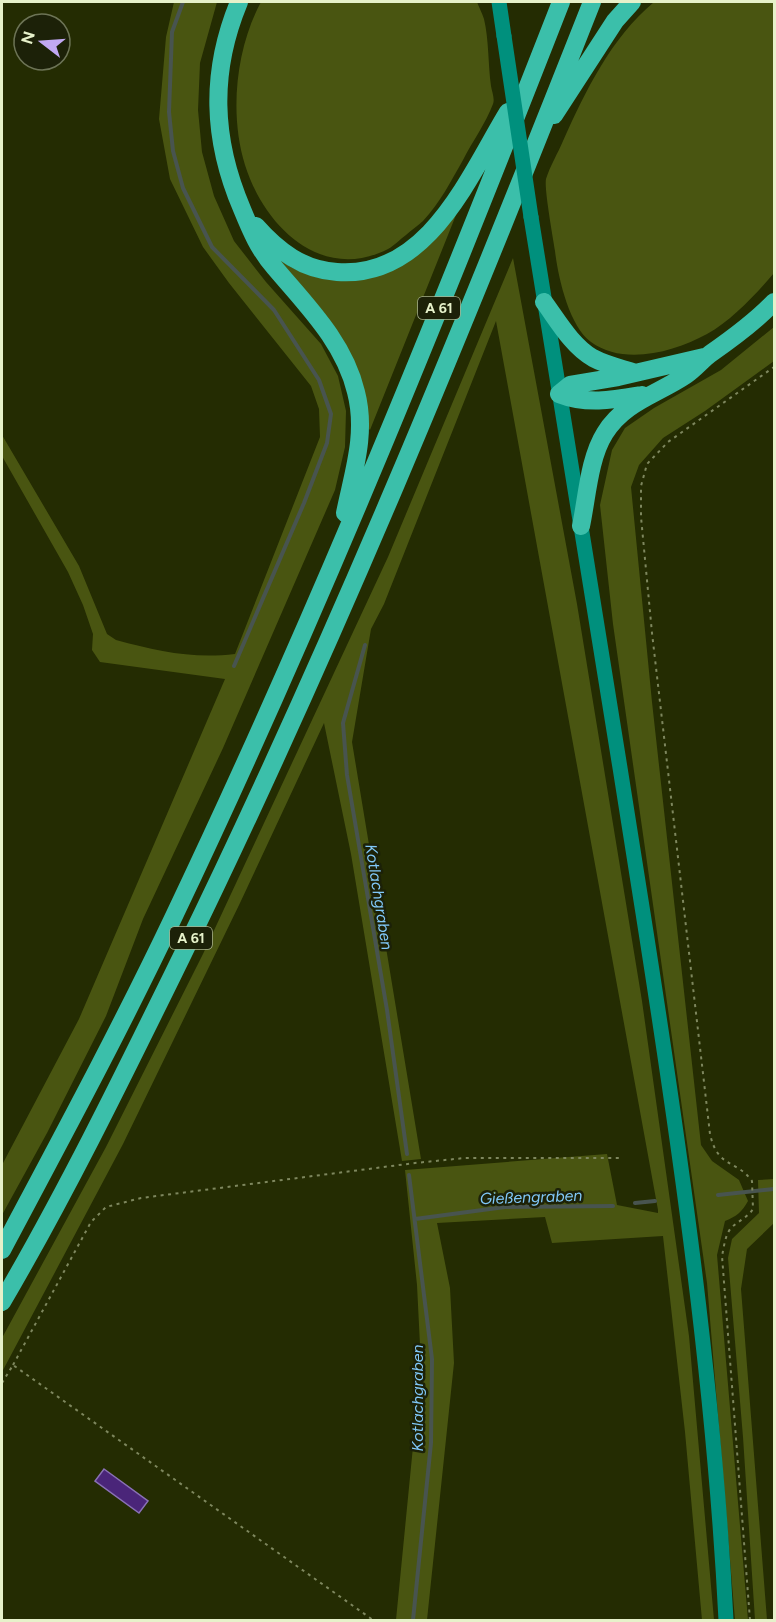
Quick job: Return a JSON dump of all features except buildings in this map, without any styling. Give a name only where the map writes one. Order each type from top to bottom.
[{"type":"highway","name":"A 61","points":[[239,2],[224,47],[219,76],[218,104],[222,150],[228,172],[256,244],[310,308],[332,339],[347,365],[357,393],[360,411],[359,448],[338,550]]},
{"type":"highway","name":"A 61","points":[[2,1250],[103,1060],[175,914],[265,719],[404,398],[561,2]]},
{"type":"highway","name":"A 61","points":[[2,1302],[98,1126],[239,839],[361,565],[592,2]]},
{"type":"highway","name":"A 61","points":[[537,139],[575,85],[615,21],[632,2]]},
{"type":"highway","name":"A 61","points":[[242,209],[273,244],[293,259],[306,265],[320,270],[343,273],[364,271],[385,265],[404,255],[422,241],[447,213],[536,64]]},
{"type":"highway","points":[[544,302],[581,349],[602,362],[635,372]]},
{"type":"highway","points":[[581,526],[595,457],[605,433],[615,419],[631,405],[686,375],[709,355],[741,333],[774,302]]},
{"type":"highway","points":[[652,393],[590,402],[559,394],[570,385],[709,355]]},
{"type":"main road","points":[[499,2],[544,302],[624,786],[673,1102],[706,1369],[726,1620]]},
{"type":"path","points":[[750,1620],[722,1256],[727,1236],[732,1228],[744,1220],[753,1209],[752,1181],[743,1172],[720,1158],[712,1144],[710,1134],[652,633],[640,500],[647,464],[668,442],[774,368]]},
{"type":"path","points":[[2,1383],[91,1222],[106,1207],[141,1198],[465,1158],[620,1158]]},
{"type":"path","points":[[13,1365],[374,1620]]},
{"type":"green space","points":[[174,2],[217,2],[200,63],[198,110],[202,152],[214,196],[234,241],[266,282],[321,344],[338,376],[346,411],[345,447],[335,490],[223,748],[143,919],[106,1016],[47,1133],[2,1215],[2,1165],[79,1019],[225,679],[100,662],[92,650],[93,634],[68,572],[2,456],[2,435],[79,566],[107,634],[116,640],[146,648],[204,655],[235,654],[320,437],[319,409],[311,386],[203,247],[170,179],[159,119],[166,37]]},
{"type":"green space","points":[[261,2],[477,2],[486,27],[493,104],[435,207],[421,223],[388,249],[363,258],[340,259],[318,253],[298,243],[281,227],[266,209],[254,188],[240,145],[236,103],[241,60],[252,20]]},
{"type":"green space","points":[[654,2],[774,2],[774,273],[734,314],[707,334],[664,351],[634,355],[604,349],[591,342],[583,335],[571,313],[559,274],[547,202],[546,179],[601,66],[625,32]]},
{"type":"green space","points":[[460,205],[370,430],[368,412],[278,259],[305,273],[326,279],[358,280],[379,275]]},
{"type":"green space","points":[[513,258],[577,604],[642,1001],[689,1336],[714,1620],[702,1620],[685,1432],[663,1236],[552,1243],[545,1217],[437,1223],[450,1288],[454,1363],[427,1620],[396,1620],[421,1365],[417,1285],[405,1170],[607,1154],[617,1205],[658,1213],[496,321],[384,604],[371,629],[352,742],[421,1159],[402,1161],[351,854],[324,723],[123,1144],[2,1372],[2,1338],[106,1147],[203,954],[388,557]]},
{"type":"green space","points":[[774,327],[774,361],[663,438],[639,465],[631,487],[652,702],[701,1145],[712,1161],[739,1180],[748,1201],[739,1213],[725,1221],[717,1255],[748,1620],[735,1620],[707,1283],[613,624],[600,505],[612,450],[625,428],[654,408],[721,370]]},
{"type":"green space","points":[[774,1179],[774,1223],[747,1249],[741,1289],[767,1620],[755,1620],[728,1258],[732,1239],[759,1213],[758,1180]]},
{"type":"waterway","points":[[183,2],[172,32],[169,112],[173,151],[183,188],[212,247],[274,310],[319,380],[331,414],[327,443],[304,503],[234,666]]},
{"type":"waterway","name":"Kotlachgraben","points":[[365,645],[343,723],[347,775],[387,1010],[407,1154]]},
{"type":"waterway","name":"Kotlachgraben","points":[[409,1175],[432,1359],[431,1443],[413,1620]]},
{"type":"waterway","name":"Gießengraben","points":[[718,1195],[774,1189]]},
{"type":"waterway","name":"Gießengraben","points":[[635,1203],[655,1201]]},
{"type":"waterway","name":"Gießengraben","points":[[415,1219],[505,1207],[613,1206]]}]
